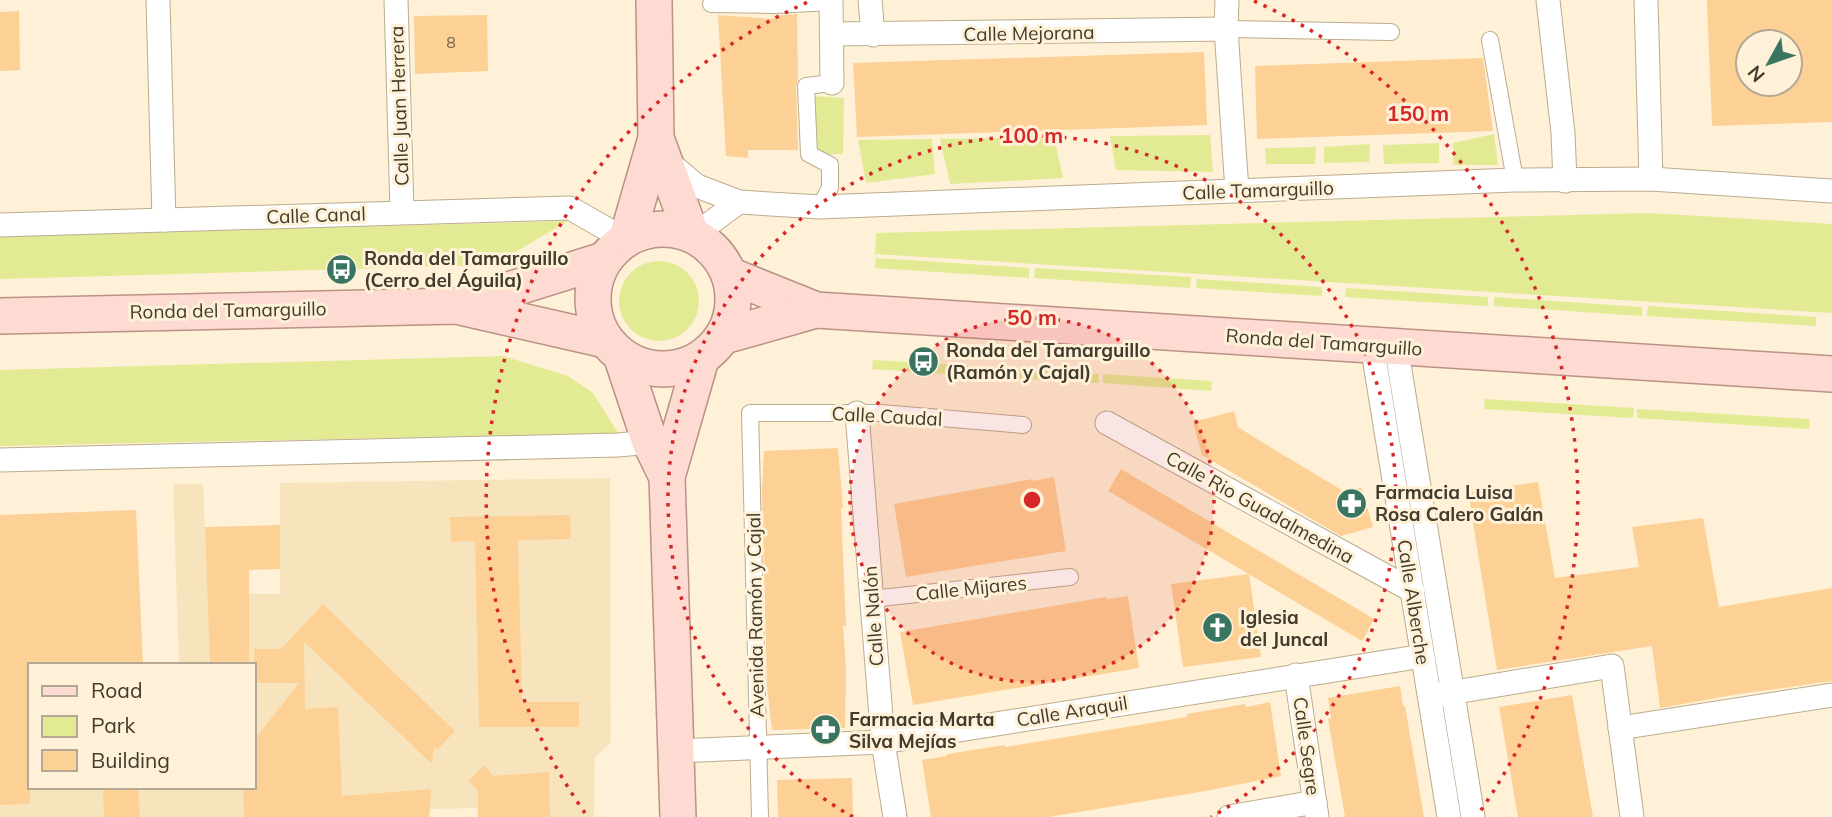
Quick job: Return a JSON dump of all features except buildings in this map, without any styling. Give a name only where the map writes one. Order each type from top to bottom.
[{"type":"main road","points":[[654,0],[659,148],[692,235]]},
{"type":"main road","points":[[659,148],[618,246],[593,286],[593,314],[614,349],[650,442],[667,477]]},
{"type":"main road","points":[[618,246],[659,228],[692,235],[708,244],[720,258],[729,275],[734,295],[732,316],[713,347],[667,477],[678,817]]},
{"type":"main road","name":"Ronda del Tamarguillo","points":[[456,306],[618,246]]},
{"type":"main road","name":"Ronda del Tamarguillo","points":[[729,275],[816,310],[1832,373]]},
{"type":"main road","name":"Ronda del Tamarguillo","points":[[0,316],[456,306],[614,349]]},
{"type":"main road","name":"Ronda del Tamarguillo","points":[[713,347],[816,310]]},
{"type":"main road","points":[[614,349],[648,368],[676,369],[713,347]]},
{"type":"street","points":[[158,0],[164,220]]},
{"type":"street","name":"Calle Juan Herrera","points":[[396,0],[402,212]]},
{"type":"street","points":[[870,0],[873,35]]},
{"type":"street","points":[[1227,0],[1226,29],[1237,191]]},
{"type":"street","points":[[1548,0],[1563,133],[1565,181]]},
{"type":"street","points":[[1646,0],[1651,179]]},
{"type":"street","points":[[711,4],[774,5],[831,1],[832,83],[806,86],[809,154],[830,165],[830,188],[820,207]]},
{"type":"street","points":[[1226,29],[1391,32]]},
{"type":"street","name":"Calle Mejorana","points":[[832,34],[1226,29]]},
{"type":"street","points":[[1490,40],[1515,180]]},
{"type":"street","name":"Calle Tamarguillo","points":[[659,148],[697,186],[739,202],[820,207],[1515,180],[1651,179],[1832,191]]},
{"type":"street","points":[[692,235],[739,202]]},
{"type":"street","name":"Calle Canal","points":[[0,225],[570,208],[618,246]]},
{"type":"street","name":"Calle Alberche","points":[[1384,346],[1413,591],[1449,817]]},
{"type":"street","name":"Calle Alberche","points":[[1384,346],[1453,692],[1473,817]]},
{"type":"street","name":"Calle Caudal","points":[[750,413],[858,413],[1023,425]]},
{"type":"street","name":"Avenida Ramón y Cajal","points":[[750,413],[760,817]]},
{"type":"street","name":"Calle Nalón","points":[[858,413],[883,742],[895,817]]},
{"type":"street","name":"Calle Rio Guadalmedina","points":[[1107,423],[1413,591]]},
{"type":"street","points":[[0,460],[618,446],[650,442]]},
{"type":"street","name":"Calle Mijares","points":[[872,599],[1070,577]]},
{"type":"street","name":"Calle Araquil","points":[[677,751],[883,742],[1296,674],[1423,656]]},
{"type":"street","points":[[1430,697],[1612,666],[1632,817]]},
{"type":"street","name":"Calle Segre","points":[[1296,674],[1316,809]]},
{"type":"street","points":[[1620,728],[1832,695]]},
{"type":"street","points":[[1229,817],[1316,809]]},
{"type":"shaded area","points":[[610,478],[611,742],[595,757],[594,817],[478,817],[477,808],[430,809],[429,817],[0,817],[0,769],[28,786],[28,789],[256,789],[256,663],[179,663],[173,484],[203,484],[208,594],[280,594],[280,483]]},
{"type":"green space","points":[[811,96],[844,98],[843,154],[815,154]]},
{"type":"green space","points":[[1494,134],[1498,165],[1453,165],[1453,143]]},
{"type":"green space","points":[[1210,135],[1213,172],[1116,170],[1110,136]]},
{"type":"green space","points":[[1054,137],[1063,178],[950,184],[940,139]]},
{"type":"green space","points":[[932,139],[935,174],[866,183],[858,140]]},
{"type":"green space","points":[[1439,143],[1439,163],[1384,164],[1383,145]]},
{"type":"green space","points":[[1370,144],[1369,162],[1324,163],[1324,147]]},
{"type":"green space","points":[[1316,147],[1315,164],[1266,164],[1265,148]]},
{"type":"green space","points":[[1649,213],[1832,224],[1832,313],[875,254],[876,233]]},
{"type":"green space","points":[[568,221],[493,265],[0,279],[0,237]]},
{"type":"green space","points":[[876,258],[1029,268],[1029,278],[875,268]]},
{"type":"green space","points":[[651,261],[667,261],[688,272],[699,293],[699,309],[688,330],[667,341],[651,341],[637,335],[625,323],[619,309],[619,293],[625,279],[637,267]]},
{"type":"green space","points":[[1035,268],[1191,277],[1190,288],[1034,278]]},
{"type":"green space","points":[[1197,279],[1322,287],[1322,296],[1196,288]]},
{"type":"green space","points":[[1346,288],[1488,297],[1488,306],[1345,297]]},
{"type":"green space","points":[[1494,297],[1642,307],[1642,316],[1494,306]]},
{"type":"green space","points":[[1648,306],[1816,317],[1816,326],[1647,316]]},
{"type":"green space","points":[[503,356],[568,376],[593,393],[618,433],[0,446],[0,370]]},
{"type":"green space","points":[[873,360],[993,367],[992,377],[872,369]]},
{"type":"green space","points":[[996,368],[1099,374],[1099,383],[995,377]]},
{"type":"green space","points":[[1103,374],[1212,381],[1211,391],[1103,383]]},
{"type":"green space","points":[[1485,399],[1634,408],[1633,418],[1484,409]]},
{"type":"green space","points":[[1637,409],[1810,419],[1809,429],[1637,418]]},
{"type":"place","name":"Ronda del Tamarguillo (Cerro del Águila)","points":[[341,269]]},
{"type":"place","name":"Ronda del Tamarguillo (Ramón y Cajal)","points":[[923,361]]},
{"type":"place","name":"Farmacia Luisa Rosa Calero Galán","points":[[1352,503]]},
{"type":"place","name":"Iglesia del Juncal","points":[[1217,628]]},
{"type":"place","name":"Farmacia Marta Silva Mejías","points":[[826,730]]}]
